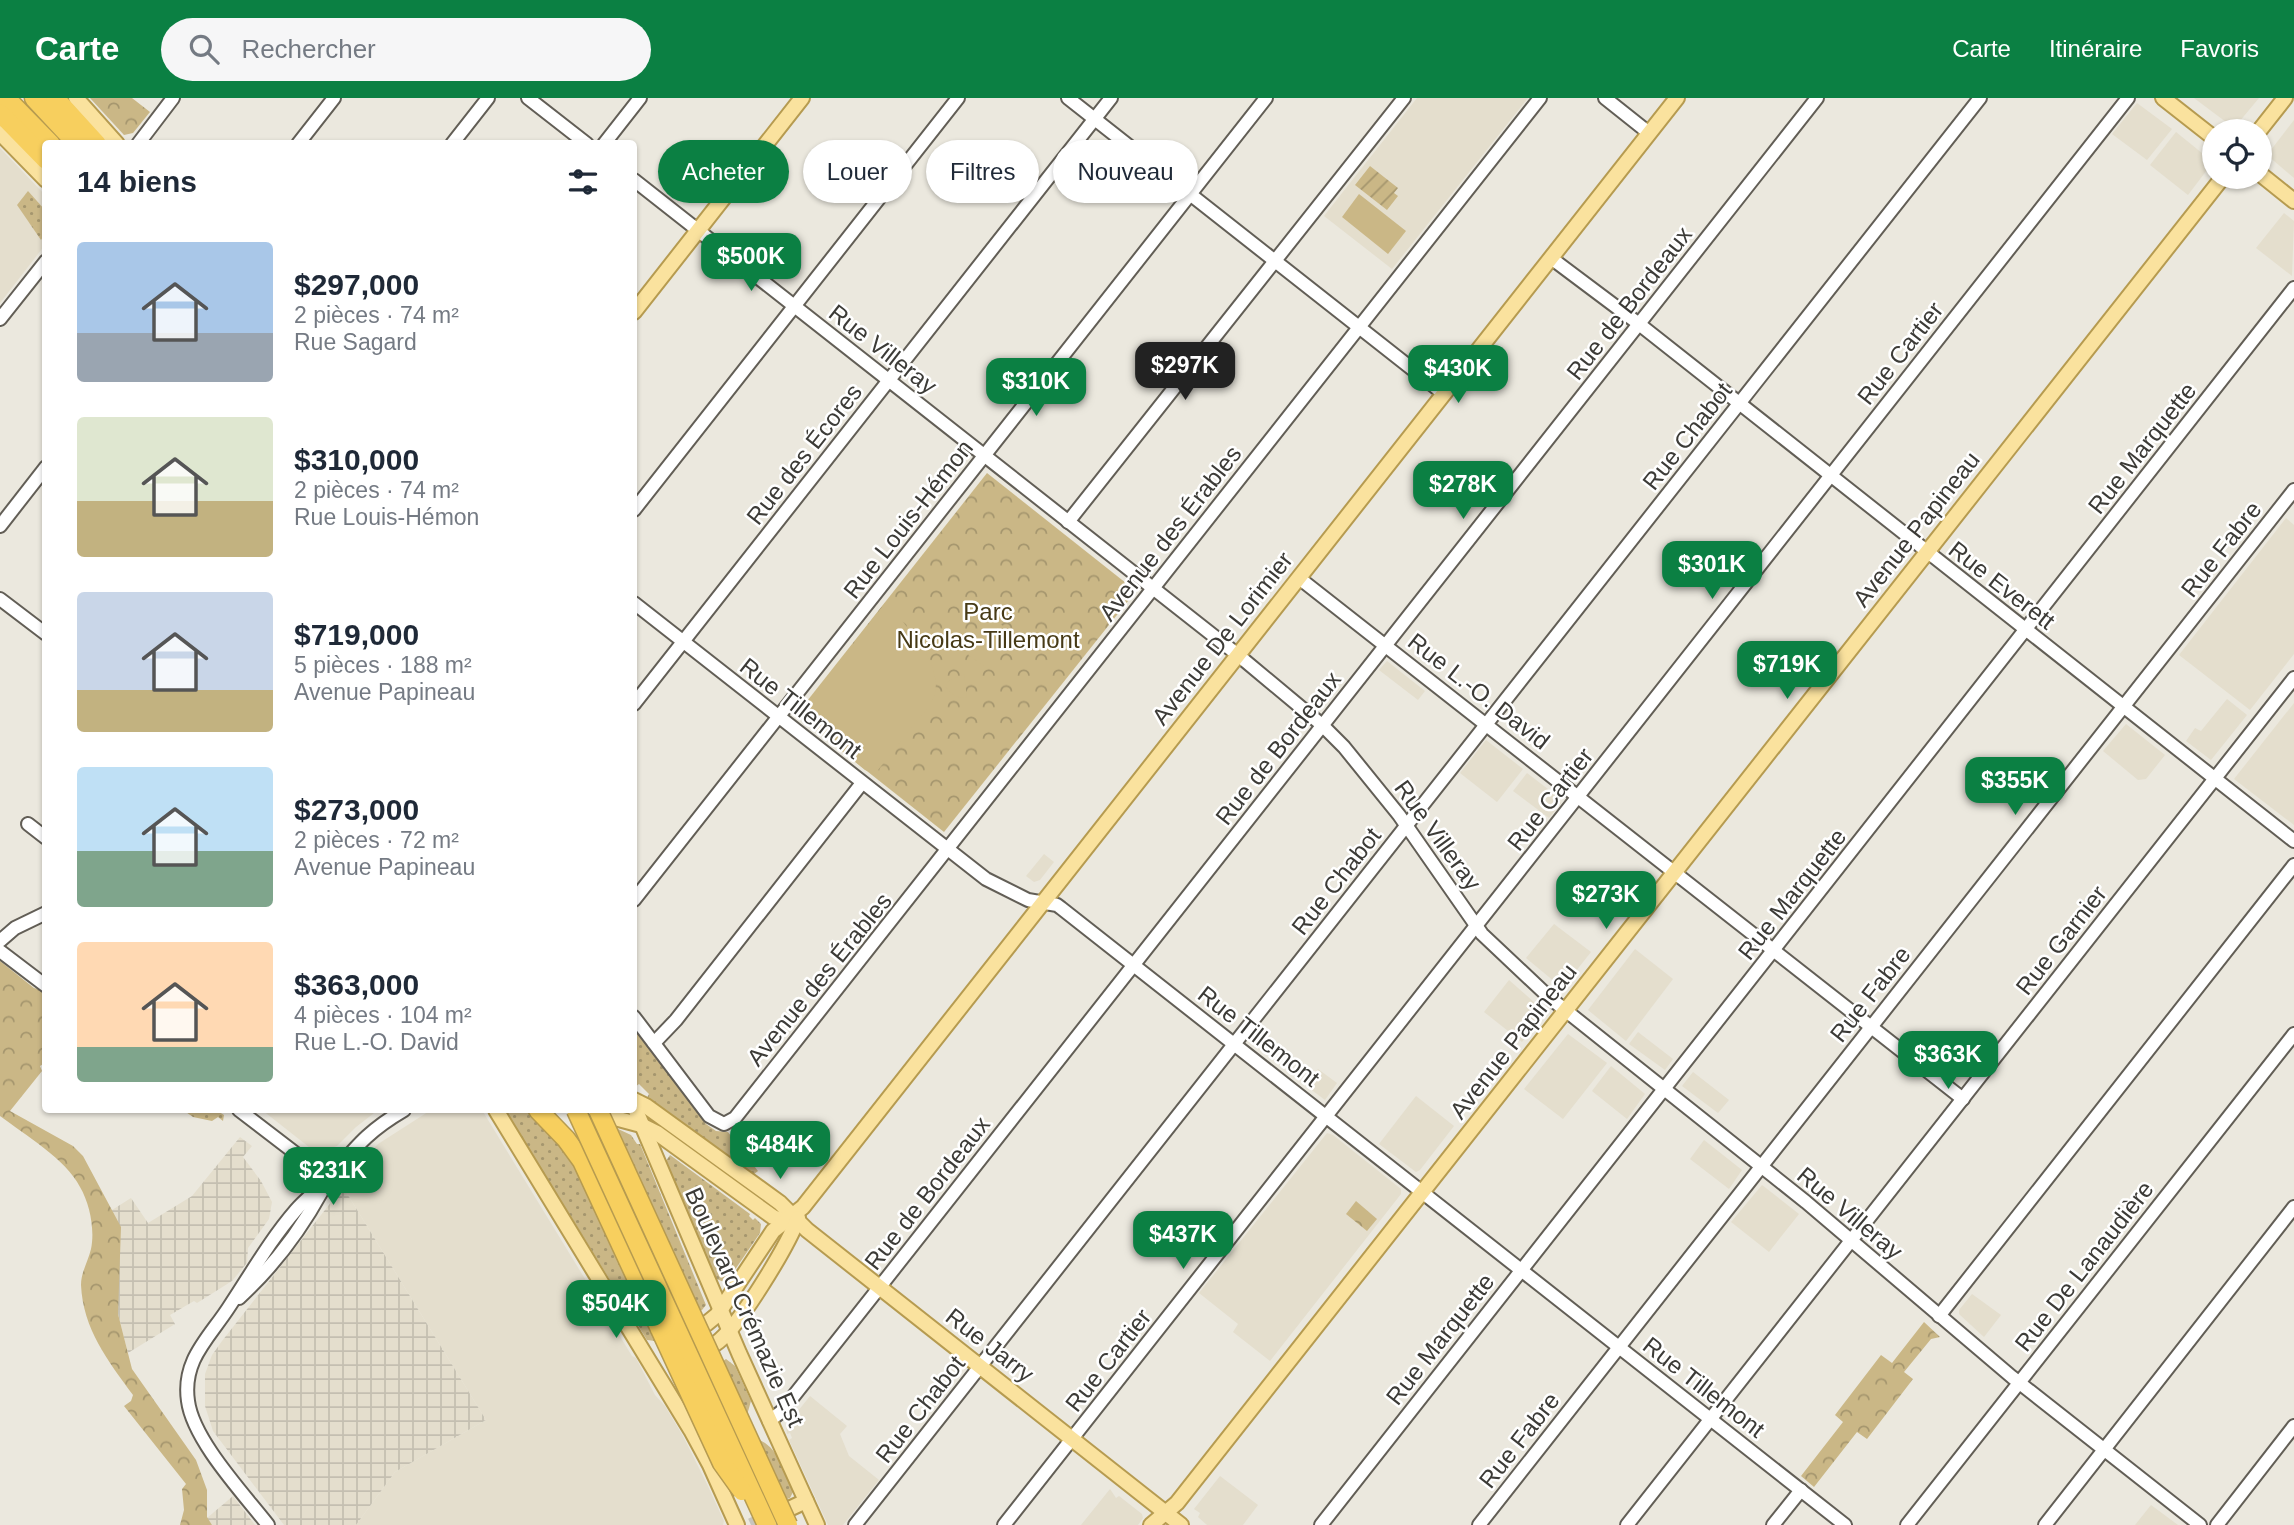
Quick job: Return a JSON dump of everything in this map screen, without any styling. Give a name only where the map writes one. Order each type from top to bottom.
[{"type":"highway","points":[[6,98],[47,140]]},
{"type":"highway","points":[[34,98],[73,140]]},
{"type":"highway","points":[[55,98],[93,140]]},
{"type":"highway","points":[[0,113],[42,156]]},
{"type":"highway","points":[[541,1113],[566,1139],[582,1161],[722,1463],[766,1525]]},
{"type":"highway","points":[[577,1113],[766,1525]]},
{"type":"highway","points":[[604,1113],[789,1516]]},
{"type":"main road","points":[[76,98],[113,140]]},
{"type":"main road","points":[[637,308],[802,98]]},
{"type":"main road","name":"Avenue De Lorimier","points":[[715,1344],[729,1331],[787,1244],[797,1220],[1042,903],[1677,98]]},
{"type":"main road","points":[[2163,98],[2202,129]]},
{"type":"main road","points":[[2268,119],[2285,98]]},
{"type":"main road","points":[[0,133],[42,176]]},
{"type":"main road","points":[[2272,183],[2294,201]]},
{"type":"main road","name":"Avenue Papineau","points":[[1151,1525],[1172,1520],[1177,1503],[2214,189]]},
{"type":"main road","points":[[637,1104],[646,1106],[743,1175],[780,1203],[797,1220]]},
{"type":"main road","name":"Boulevard Crémazie Est","points":[[637,1112],[729,1331],[817,1525]]},
{"type":"main road","points":[[498,1113],[703,1451],[737,1525]]},
{"type":"main road","points":[[604,1113],[657,1133],[768,1214],[797,1220]]},
{"type":"main road","name":"Avenue De Lorimier","points":[[706,1324],[720,1310],[773,1231],[797,1220]]},
{"type":"main road","name":"Rue Jarry","points":[[797,1220],[1172,1520]]},
{"type":"main road","points":[[648,1358],[663,1348]]},
{"type":"main road","points":[[659,1376],[670,1365]]},
{"type":"main road","points":[[789,1516],[806,1501]]},
{"type":"street","points":[[141,140],[173,98]]},
{"type":"street","points":[[302,140],[334,98]]},
{"type":"street","points":[[455,140],[488,98]]},
{"type":"street","points":[[528,98],[582,140]]},
{"type":"street","points":[[607,140],[639,98]]},
{"type":"street","points":[[637,506],[958,98]]},
{"type":"street","points":[[1068,98],[1121,140]]},
{"type":"street","name":"Rue des Écores","points":[[637,700],[1111,98]]},
{"type":"street","name":"Rue Louis-Hémon","points":[[1198,186],[1266,98]]},
{"type":"street","points":[[1068,522],[1404,98]]},
{"type":"street","name":"Avenue des Érables","points":[[654,1043],[709,1116],[717,1122],[726,1123],[735,1118],[1540,98]]},
{"type":"street","points":[[1605,98],[1649,133]]},
{"type":"street","name":"Rue de Bordeaux","points":[[769,1421],[781,1412],[1817,98]]},
{"type":"street","name":"Rue Chabot","points":[[855,1525],[1980,98]]},
{"type":"street","name":"Rue Cartier","points":[[1004,1525],[2128,98]]},
{"type":"street","name":"Rue Villeray","points":[[637,182],[1238,655],[1322,725],[1366,772],[1407,825],[1488,941],[1565,1011],[1762,1167],[2018,1382],[2200,1525]]},
{"type":"street","points":[[1198,200],[1444,394]]},
{"type":"street","name":"Rue Louis-Hémon","points":[[637,896],[1185,203]]},
{"type":"street","name":"Rue Everett","points":[[1551,258],[1639,324],[2294,841]]},
{"type":"street","points":[[0,319],[42,266]]},
{"type":"street","name":"Rue Marquette","points":[[1321,1525],[2294,288]]},
{"type":"street","points":[[0,526],[42,472]]},
{"type":"street","name":"Rue Fabre","points":[[1479,1525],[2294,490]]},
{"type":"street","name":"Rue L.-O. David","points":[[1299,578],[1963,1099]]},
{"type":"street","points":[[0,599],[42,631]]},
{"type":"street","name":"Rue Tillemont","points":[[637,605],[948,850],[999,886],[1028,900],[1061,908],[1845,1525]]},
{"type":"street","name":"Rue Garnier","points":[[1627,1525],[2294,678]]},
{"type":"street","points":[[637,1021],[654,1043],[676,1020],[862,783]]},
{"type":"street","points":[[29,824],[42,835]]},
{"type":"street","points":[[1940,1317],[2294,865]]},
{"type":"street","points":[[0,941],[15,929],[42,915]]},
{"type":"street","points":[[0,951],[42,983]]},
{"type":"street","name":"Rue De Lanaudière","points":[[1907,1525],[2294,1034]]},
{"type":"street","points":[[243,1113],[329,1179]]},
{"type":"street","points":[[268,1525],[205,1442],[195,1424],[187,1399],[188,1373],[195,1355],[296,1210],[329,1179],[371,1131],[399,1113]]},
{"type":"street","points":[[2045,1525],[2294,1207]]},
{"type":"street","points":[[2217,1525],[2294,1426]]},
{"type":"street","points":[[1773,1525],[1801,1490]]},
{"type":"shaded area","points":[[1417,98],[1528,98],[1392,269],[1324,216]]},
{"type":"shaded area","points":[[2194,98],[2259,98],[2242,119],[2222,119]]},
{"type":"shaded area","points":[[2137,103],[2172,129],[2147,160],[2112,134]]},
{"type":"shaded area","points":[[2294,120],[2294,178],[2272,159],[2272,149]]},
{"type":"shaded area","points":[[2176,132],[2202,153],[2202,177],[2188,195],[2150,165]]},
{"type":"shaded area","points":[[0,148],[42,192],[42,249],[0,303]]},
{"type":"shaded area","points":[[2284,213],[2294,221],[2292,276],[2256,248]]},
{"type":"shaded area","points":[[2286,518],[2294,525],[2294,654],[2250,710],[2179,655]]},
{"type":"shaded area","points":[[1387,661],[1425,691],[1418,700],[1379,670]]},
{"type":"shaded area","points":[[2227,699],[2247,715],[2211,760],[2186,741],[2195,728],[2201,731]]},
{"type":"shaded area","points":[[2294,703],[2294,825],[2234,779]]},
{"type":"shaded area","points":[[2126,724],[2165,755],[2146,779],[2138,780],[2103,751]]},
{"type":"shaded area","points":[[1486,740],[1523,769],[1497,802],[1460,773]]},
{"type":"shaded area","points":[[1527,773],[1561,799],[1561,803],[1549,818],[1513,791]]},
{"type":"shaded area","points":[[1044,854],[1054,862],[1040,880],[1034,882],[1026,876]]},
{"type":"shaded area","points":[[1554,924],[1591,952],[1561,987],[1526,958]]},
{"type":"shaded area","points":[[1635,949],[1673,979],[1626,1041],[1588,1010]]},
{"type":"shaded area","points":[[1509,980],[1544,1011],[1522,1042],[1484,1012]]},
{"type":"shaded area","points":[[1638,1032],[1673,1059],[1665,1070],[1629,1044]]},
{"type":"shaded area","points":[[1568,1034],[1607,1063],[1563,1119],[1524,1089]]},
{"type":"shaded area","points":[[1611,1066],[1645,1094],[1627,1119],[1592,1091]]},
{"type":"shaded area","points":[[1318,1069],[1337,1083],[1325,1100],[1305,1085]]},
{"type":"shaded area","points":[[1693,1072],[1729,1100],[1718,1113],[1682,1086]]},
{"type":"shaded area","points":[[1416,1096],[1454,1126],[1416,1172],[1379,1144]]},
{"type":"shaded area","points":[[266,1113],[374,1113],[337,1146],[321,1151],[309,1147]]},
{"type":"shaded area","points":[[426,1113],[484,1113],[632,1356],[636,1358],[655,1395],[683,1436],[724,1521],[723,1525],[356,1525],[395,1472],[486,1420],[343,1187],[378,1144]]},
{"type":"shaded area","points":[[1327,1133],[1401,1189],[1401,1194],[1270,1361],[1233,1332],[1238,1324],[1199,1293]]},
{"type":"shaded area","points":[[240,1137],[252,1146],[243,1157],[261,1181],[272,1202],[269,1219],[248,1248],[247,1263],[232,1281],[197,1303],[194,1301],[170,1315],[175,1324],[128,1353],[118,1314],[112,1210],[131,1198],[148,1223],[192,1196]]},
{"type":"shaded area","points":[[1704,1140],[1742,1170],[1729,1189],[1690,1159]]},
{"type":"shaded area","points":[[1762,1185],[1799,1214],[1769,1252],[1731,1222]]},
{"type":"shaded area","points":[[343,1187],[486,1420],[395,1472],[356,1525],[284,1525],[213,1431],[205,1406],[205,1374],[212,1355],[222,1341]]},
{"type":"shaded area","points":[[1972,1294],[2001,1315],[1984,1337],[1959,1314],[1959,1310]]},
{"type":"shaded area","points":[[810,1396],[847,1426],[840,1434],[849,1456],[879,1480],[843,1525],[828,1525],[789,1440],[792,1438],[790,1433],[787,1434],[786,1426]]},
{"type":"shaded area","points":[[1220,1476],[1258,1505],[1243,1525],[1207,1525],[1198,1517],[1200,1513],[1194,1509]]},
{"type":"shaded area","points":[[1110,1489],[1116,1498],[1119,1496],[1142,1514],[1143,1518],[1138,1525],[1081,1525]]},
{"type":"shaded area","points":[[233,1496],[255,1525],[212,1525],[207,1518]]},
{"type":"shaded area","points":[[2151,1505],[2178,1525],[2135,1525]]},
{"type":"green space","points":[[90,98],[132,98],[150,112],[133,133],[124,135]]},
{"type":"green space","points":[[1370,166],[1398,188],[1394,193],[1398,196],[1387,210],[1355,185]]},
{"type":"green space","points":[[28,191],[42,207],[41,240],[17,205]]},
{"type":"green space","points":[[1359,194],[1406,231],[1388,254],[1342,217]]},
{"type":"green space","name":"Parc Nicolas-Tillemont","points":[[987,473],[1136,591],[944,832],[796,715]]},
{"type":"green space","points":[[885,603],[913,634],[930,661],[936,688],[928,707],[875,774],[865,770],[798,715]]},
{"type":"green space","points":[[994,620],[1014,633],[987,668],[968,655]]},
{"type":"green space","points":[[964,674],[967,698],[954,695],[945,686]]},
{"type":"green space","points":[[0,961],[34,988],[42,990],[42,1071],[10,1111],[73,1146],[83,1156],[121,1227],[118,1314],[132,1369],[196,1460],[207,1490],[207,1517],[212,1525],[180,1525],[184,1510],[182,1489],[186,1484],[124,1406],[131,1401],[133,1395],[98,1344],[86,1316],[81,1285],[91,1249],[92,1234],[91,1217],[84,1194],[74,1177],[55,1157],[0,1116]]},
{"type":"green space","points":[[637,1032],[706,1124],[716,1131],[728,1132],[758,1171],[753,1175],[647,1098],[649,1094],[639,1084],[637,1086]]},
{"type":"green space","points":[[187,1113],[224,1115],[223,1121],[218,1117],[212,1121]]},
{"type":"green space","points":[[507,1113],[528,1113],[534,1116],[568,1148],[658,1339],[647,1340]]},
{"type":"green space","points":[[616,1128],[631,1135],[637,1144],[640,1144],[706,1305],[700,1311]]},
{"type":"green space","points":[[670,1155],[761,1224],[760,1233],[732,1274],[729,1272],[732,1268],[729,1267],[726,1272],[730,1275],[724,1282],[714,1278],[666,1161]]},
{"type":"green space","points":[[1356,1201],[1377,1219],[1367,1231],[1346,1214]]},
{"type":"green space","points":[[1924,1322],[1940,1337],[1931,1339],[1904,1372],[1913,1379],[1867,1439],[1857,1432],[1814,1487],[1801,1476],[1843,1422],[1835,1415],[1881,1355],[1892,1363]]},
{"type":"green space","points":[[726,1359],[735,1366],[751,1401],[747,1415],[723,1361]]},
{"type":"green space","points":[[759,1440],[771,1448],[780,1462],[793,1492],[790,1498],[787,1499]]},
{"type":"tunnel","points":[[751,1525],[773,1515]]}]
